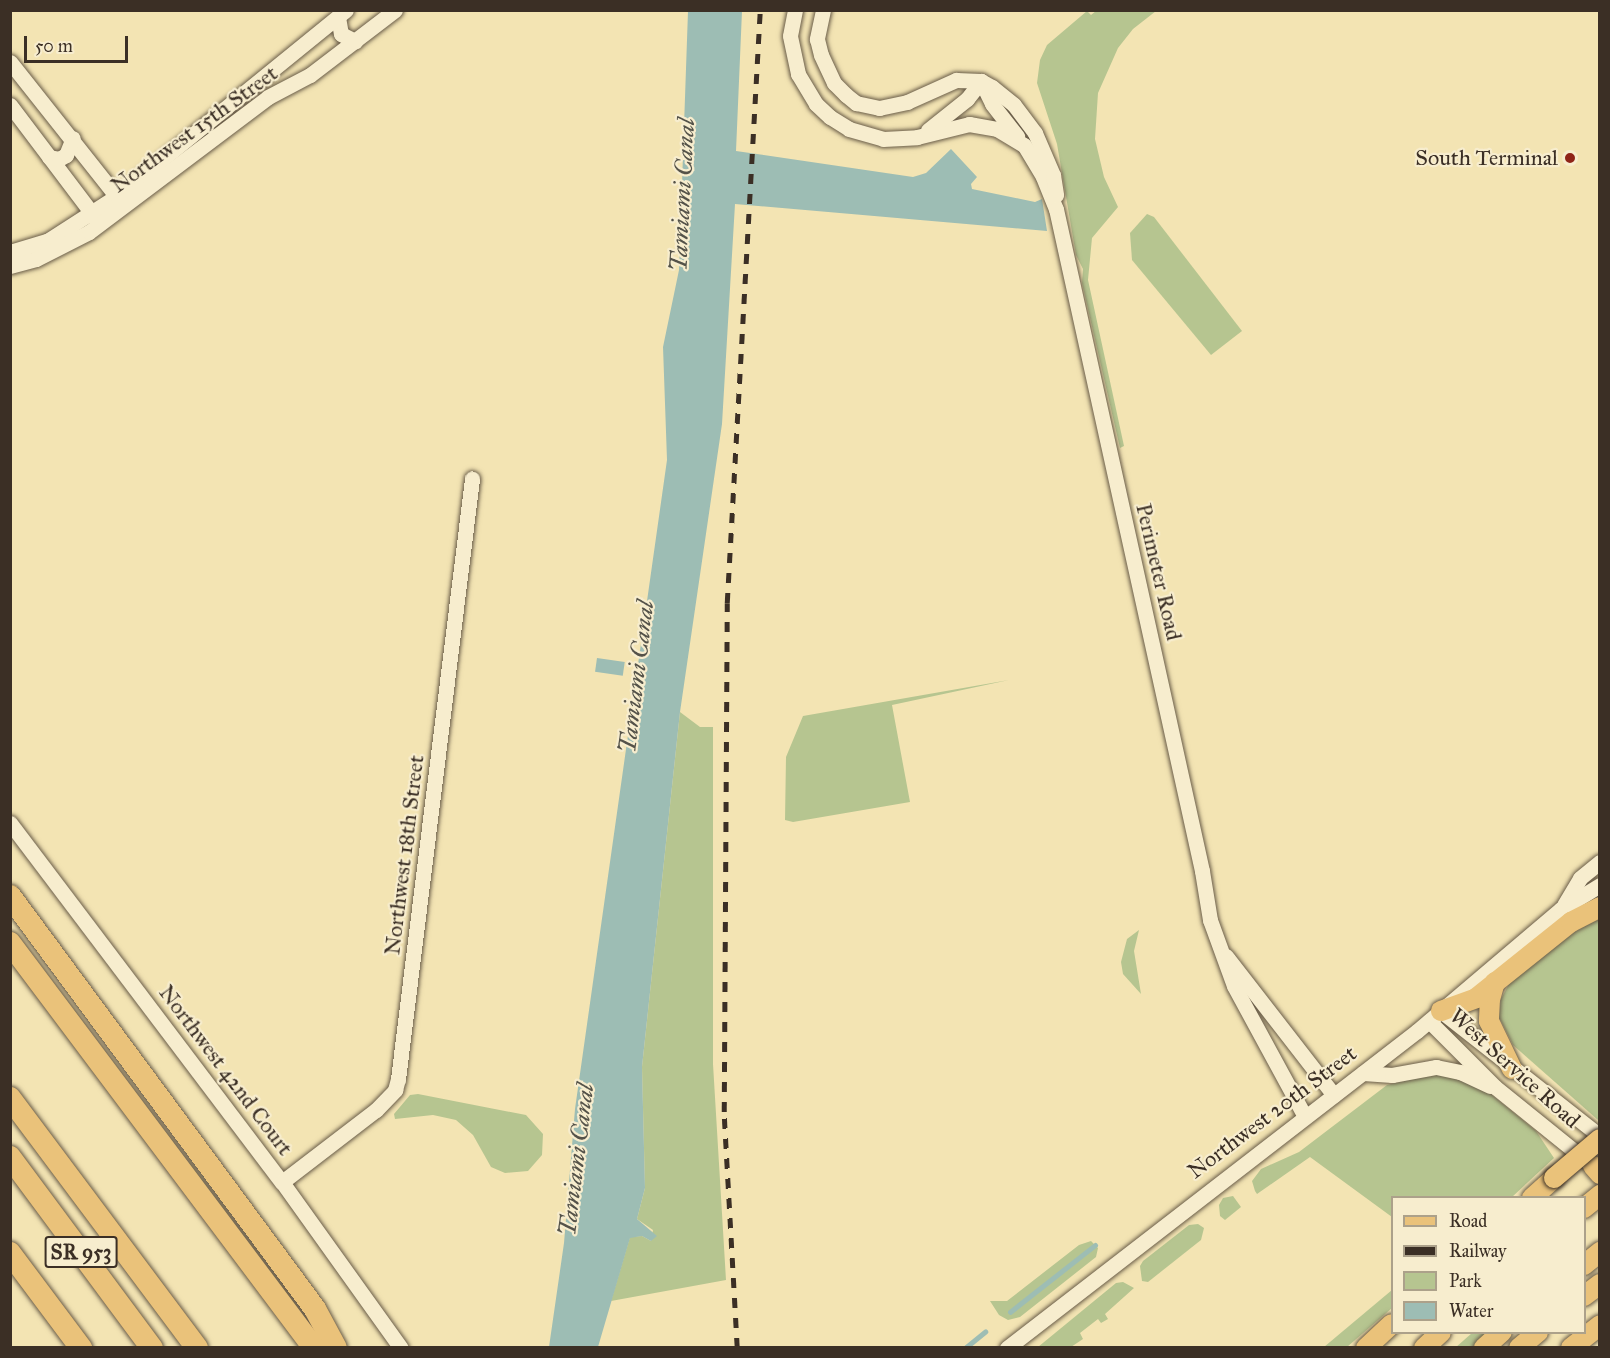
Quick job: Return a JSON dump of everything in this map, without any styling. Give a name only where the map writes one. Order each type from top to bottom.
[{"type":"highway","points":[[10,896],[315,1309],[336,1347]]},
{"type":"highway","points":[[10,943],[314,1347]]},
{"type":"highway","name":"SR 953","points":[[10,1098],[197,1347]]},
{"type":"highway","name":"SR 953","points":[[10,1157],[152,1347]]},
{"type":"highway","points":[[10,1253],[81,1347]]},
{"type":"main road","points":[[1435,1016],[1476,998],[1571,922],[1599,907]]},
{"type":"main road","points":[[1496,982],[1490,999],[1489,1021],[1512,1069]]},
{"type":"main road","points":[[1533,1196],[1599,1138]]},
{"type":"main road","points":[[1586,1294],[1599,1284]]},
{"type":"main road","points":[[1366,1347],[1391,1324]]},
{"type":"main road","points":[[1571,1347],[1599,1325]]},
{"type":"main road","points":[[1424,1347],[1439,1334]]},
{"type":"main road","points":[[1484,1347],[1500,1334]]},
{"type":"main road","points":[[1518,1347],[1535,1334]]},
{"type":"street","name":"Northwest 15th Street","points":[[10,266],[59,249],[121,201],[268,97],[310,75],[395,10]]},
{"type":"street","points":[[795,10],[790,36],[798,74],[816,104],[830,117],[865,135],[899,140],[969,124],[997,129],[1024,145]]},
{"type":"street","points":[[823,10],[817,39],[821,55],[834,83],[856,103],[879,108],[895,106],[943,84],[981,81]]},
{"type":"street","name":"Northwest 15th Street","points":[[121,201],[342,14]]},
{"type":"street","points":[[342,14],[340,34],[355,41]]},
{"type":"street","points":[[10,62],[121,201]]},
{"type":"street","points":[[918,137],[956,109],[981,81]]},
{"type":"street","name":"Perimeter Road","points":[[981,81],[992,104],[1024,145],[1056,209]]},
{"type":"street","name":"Perimeter Road","points":[[981,81],[1002,92],[1035,133],[1053,175],[1056,209],[1216,944],[1234,986],[1305,1117]]},
{"type":"street","points":[[10,105],[97,219]]},
{"type":"street","points":[[49,157],[59,159],[66,155],[72,138]]},
{"type":"street","name":"Northwest 15th Street","points":[[10,252],[47,241],[97,219]]},
{"type":"street","name":"Northwest 18th Street","points":[[282,1182],[376,1110],[394,1090],[399,1079],[472,480]]},
{"type":"street","name":"Northwest 42nd Court","points":[[10,823],[282,1182],[400,1347]]},
{"type":"street","name":"Northwest 20th Street","points":[[1561,909],[1580,878],[1599,862]]},
{"type":"street","name":"Northwest 20th Street","points":[[1007,1347],[1363,1073],[1435,1016],[1561,909],[1599,885]]},
{"type":"street","name":"Perimeter Road","points":[[1216,944],[1334,1095]]},
{"type":"street","name":"West Service Road","points":[[1435,1016],[1512,1069],[1599,1138]]},
{"type":"street","name":"West Service Road","points":[[1435,1016],[1495,1087],[1597,1171]]},
{"type":"street","points":[[1363,1073],[1392,1075],[1436,1067],[1460,1072],[1495,1087]]},
{"type":"green space","points":[[1087,11],[1091,15],[1096,11],[1156,11],[1133,29],[1118,48],[1098,93],[1095,139],[1104,177],[1118,207],[1092,238],[1088,280],[1124,446],[1120,448],[1082,283],[1083,269],[1076,255],[1057,144],[1037,83],[1040,60],[1047,45]]},
{"type":"green space","points":[[1147,214],[1154,217],[1242,331],[1211,355],[1132,260],[1130,233]]},
{"type":"green space","points":[[1009,680],[892,705],[910,802],[793,822],[785,820],[786,757],[803,716]]},
{"type":"green space","points":[[680,712],[700,727],[713,727],[713,1064],[726,1280],[611,1301],[630,1237],[642,1236],[651,1241],[653,1230],[637,1219],[645,1188],[642,1067]]},
{"type":"green space","points":[[1599,918],[1600,1119],[1598,1120],[1513,1045],[1499,1017],[1501,999],[1509,984],[1568,936]]},
{"type":"green space","points":[[1139,930],[1134,951],[1141,994],[1123,974],[1121,962],[1127,939]]},
{"type":"green space","points":[[1431,1074],[1449,1075],[1487,1091],[1536,1131],[1554,1158],[1513,1196],[1391,1196],[1391,1216],[1310,1157],[1257,1194],[1252,1181],[1261,1169],[1299,1152],[1387,1085]]},
{"type":"green space","points":[[418,1094],[526,1115],[543,1134],[542,1155],[528,1171],[505,1173],[491,1167],[473,1135],[456,1120],[433,1115],[395,1119],[394,1114],[410,1095]]},
{"type":"green space","points":[[1233,1196],[1241,1207],[1225,1220],[1220,1216],[1219,1205],[1223,1198]]},
{"type":"green space","points":[[1198,1224],[1204,1228],[1201,1240],[1148,1282],[1142,1281],[1140,1266],[1143,1261],[1189,1225]]},
{"type":"green space","points":[[1091,1241],[1098,1248],[1096,1257],[1020,1317],[1008,1320],[999,1315],[990,1301],[1007,1301],[1079,1245]]},
{"type":"green space","points":[[1123,1282],[1134,1288],[1105,1314],[1108,1319],[1101,1323],[1098,1319],[1080,1333],[1083,1339],[1071,1347],[1038,1347],[1116,1283]]},
{"type":"green space","points":[[1391,1291],[1391,1309],[1347,1347],[1324,1347]]},
{"type":"green space","points":[[1471,1334],[1488,1334],[1472,1347],[1455,1348]]},
{"type":"water","name":"Tamiami Canal","points":[[688,11],[742,11],[736,151],[913,177],[926,173],[951,149],[977,177],[971,184],[972,189],[1035,202],[1042,199],[1047,231],[735,204],[722,424],[680,712],[642,1067],[645,1188],[637,1219],[657,1236],[651,1241],[642,1236],[630,1238],[598,1347],[549,1347],[564,1243],[575,1109],[667,460],[663,347],[679,270]]},
{"type":"water","points":[[597,658],[625,662],[623,676],[595,672]]},
{"type":"waterway","points":[[1010,1312],[1095,1245]]},
{"type":"waterway","points":[[965,1348],[985,1332]]},
{"type":"railway","points":[[737,1348],[724,1112],[727,603],[760,10]]},
{"type":"place","name":"South Terminal","points":[[1570,158]]}]
